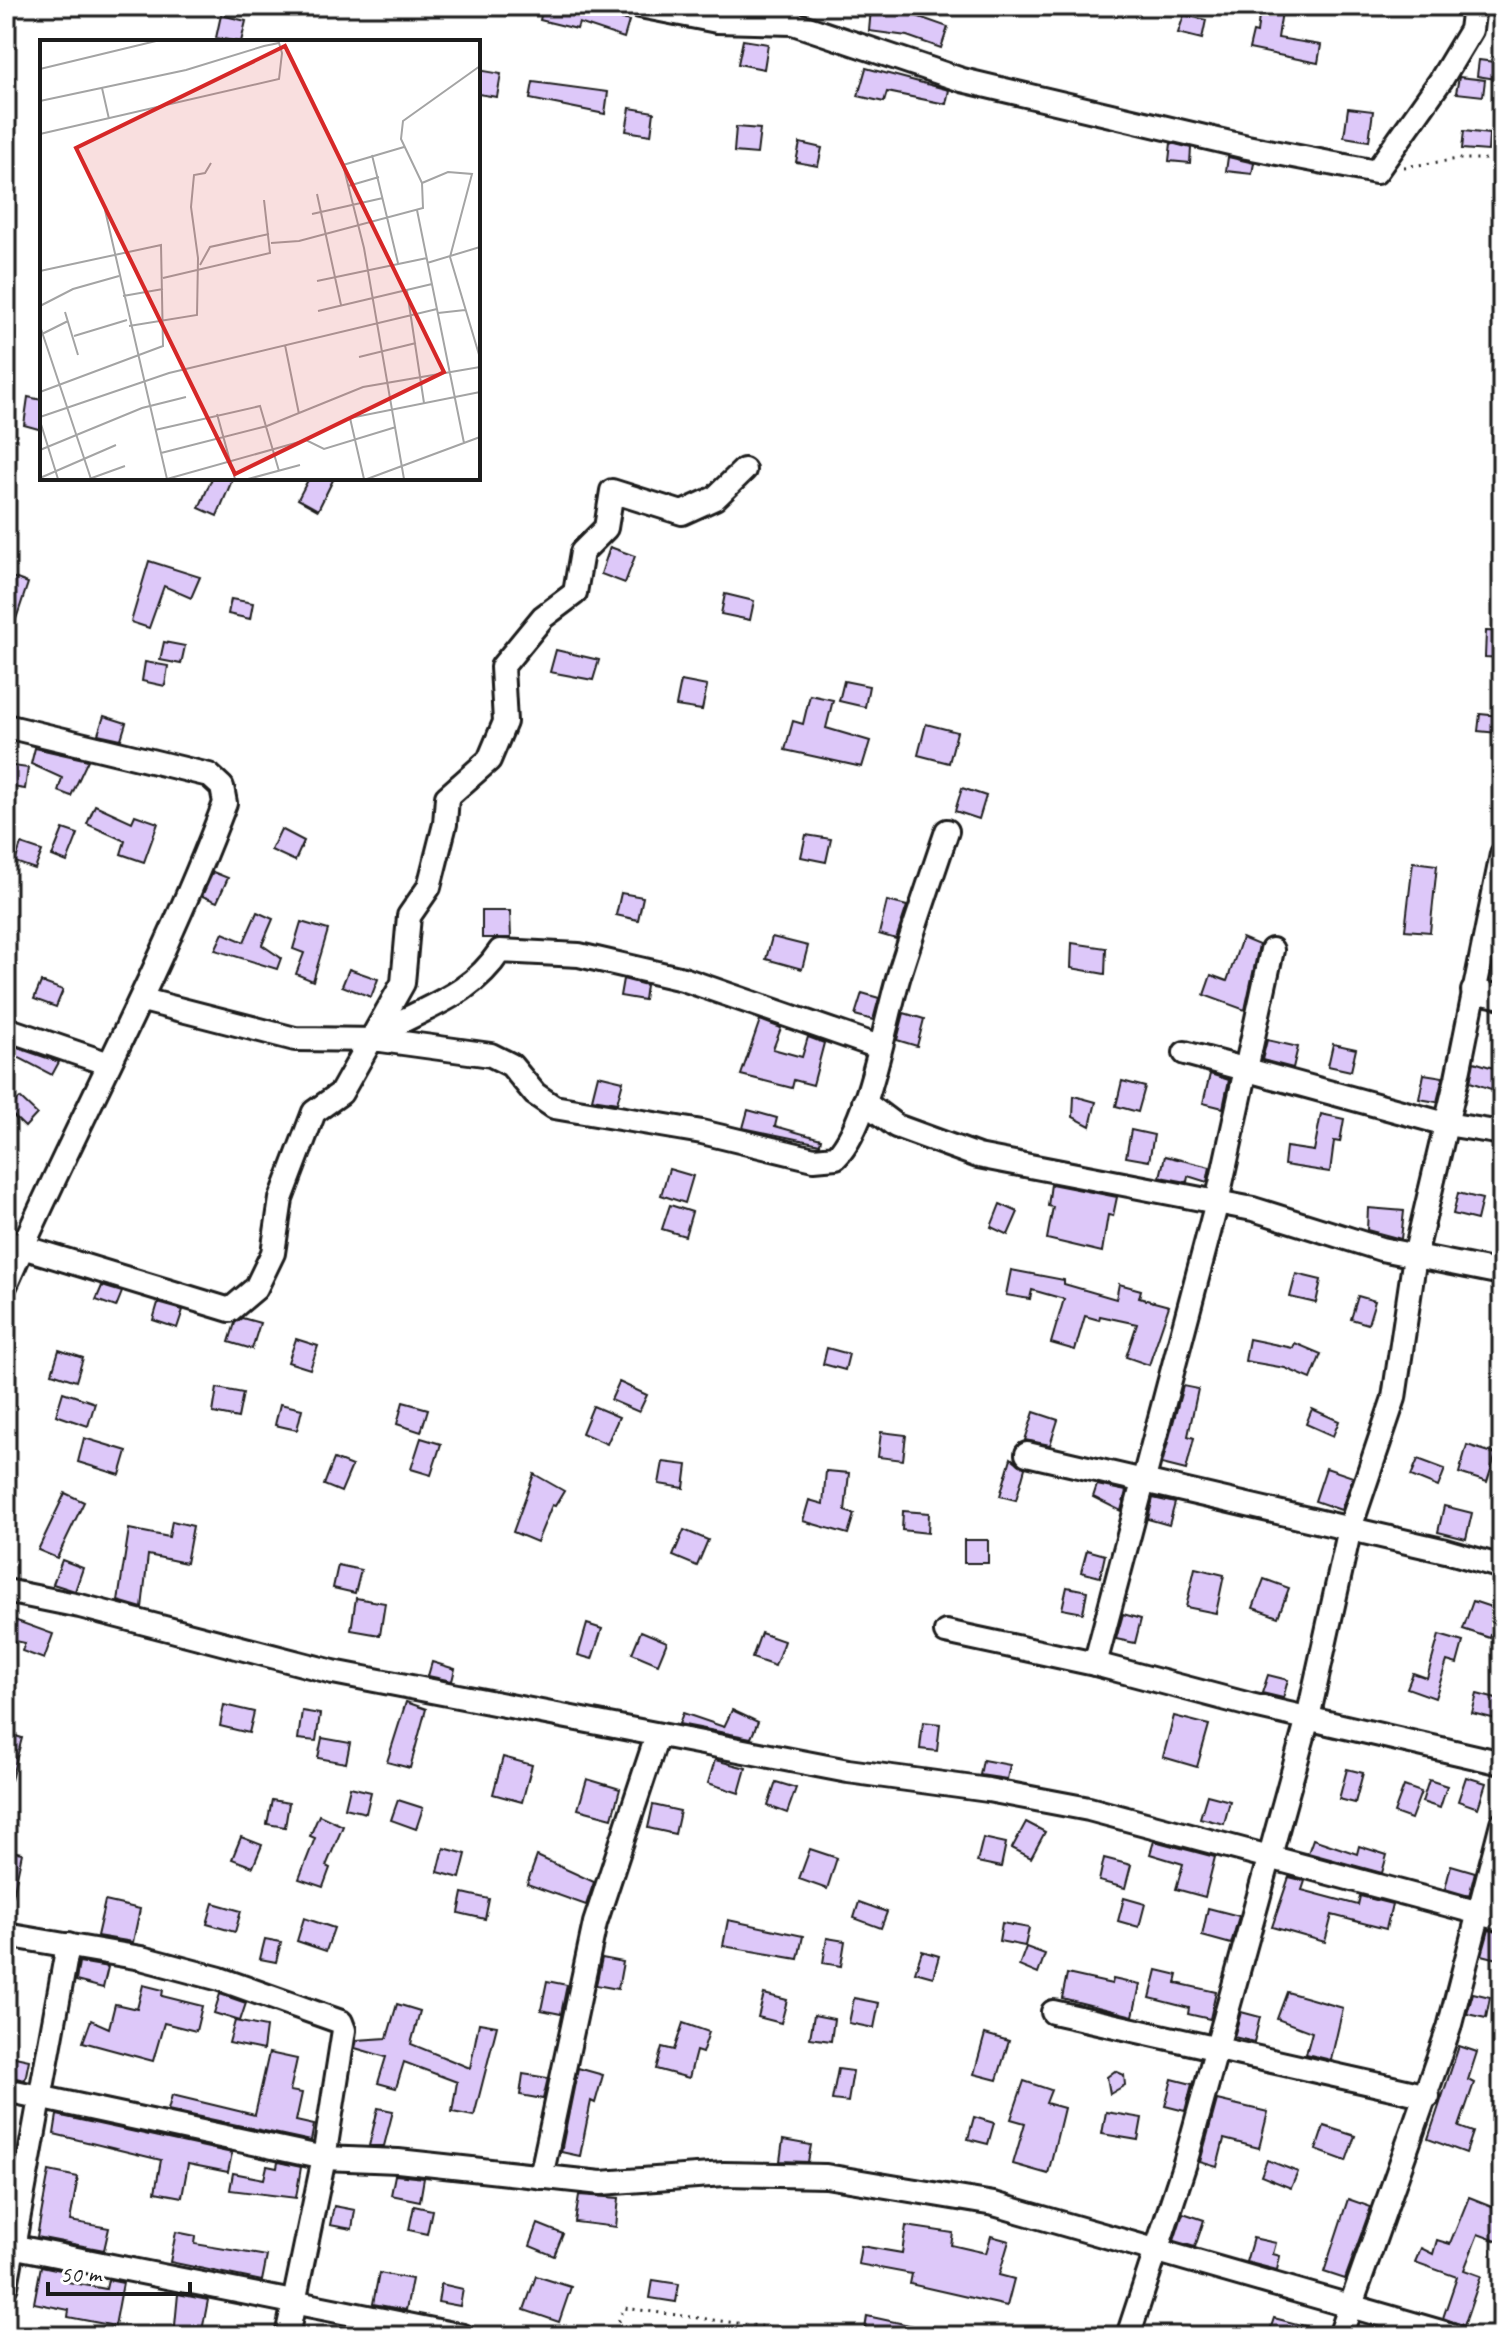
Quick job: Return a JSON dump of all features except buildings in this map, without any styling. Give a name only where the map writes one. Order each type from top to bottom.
[{"type":"street","points":[[640,6],[717,21],[793,23],[962,80],[1247,147],[1376,172],[1441,80],[1471,30],[1474,6]]},
{"type":"street","points":[[14,1245],[230,1310],[256,1288],[273,1253],[281,1199],[314,1112],[341,1093],[403,983],[409,916],[429,887],[445,824],[447,797],[489,760],[505,722],[502,667],[543,617],[575,593],[582,552],[606,528],[612,491],[682,513],[715,498],[744,470]]},
{"type":"street","points":[[6,726],[209,775],[222,787],[225,803],[186,906],[143,1000],[14,1245],[6,1284]]},
{"type":"street","points":[[143,1000],[295,1039],[370,1040],[491,1055],[511,1065],[535,1094],[554,1107],[702,1132],[814,1159],[836,1157],[846,1147],[864,1102],[947,831]]},
{"type":"street","points":[[1128,2336],[1216,2051],[1308,1718],[1350,1528],[1394,1398],[1415,1256],[1502,854]]},
{"type":"street","points":[[1095,1664],[1217,1202],[1272,950]]},
{"type":"street","points":[[370,1040],[399,1021],[459,994],[484,975],[500,951],[579,955],[683,979],[879,1047]]},
{"type":"street","points":[[1473,991],[1502,997]]},
{"type":"street","points":[[6,1029],[109,1064]]},
{"type":"street","points":[[1185,1053],[1446,1124],[1502,1133]]},
{"type":"street","points":[[864,1102],[896,1126],[978,1156],[1217,1202],[1415,1256],[1502,1273]]},
{"type":"street","points":[[1027,1454],[1350,1528],[1502,1567]]},
{"type":"street","points":[[6,1591],[80,1606],[333,1672],[848,1771],[988,1790],[1089,1809],[1502,1919]]},
{"type":"street","points":[[946,1632],[1095,1664],[1502,1763]]},
{"type":"street","points":[[541,2177],[595,1923],[657,1736]]},
{"type":"street","points":[[1340,2336],[1428,2096],[1449,2028],[1502,1823]]},
{"type":"street","points":[[6,1935],[141,1958],[220,1979],[341,2022],[344,2030],[324,2158],[287,2336]]},
{"type":"street","points":[[6,2286],[10,2246],[68,1945]]},
{"type":"street","points":[[1053,2012],[1216,2051],[1428,2096]]},
{"type":"street","points":[[6,2090],[324,2158],[398,2161],[601,2183],[724,2174],[826,2176],[994,2204],[1455,2336]]},
{"type":"street","points":[[10,2246],[463,2336]]},
{"type":"path","points":[[1376,172],[1459,159],[1502,159]]},
{"type":"path","points":[[612,2336],[624,2308],[766,2327],[809,2329],[820,2336]]}]
